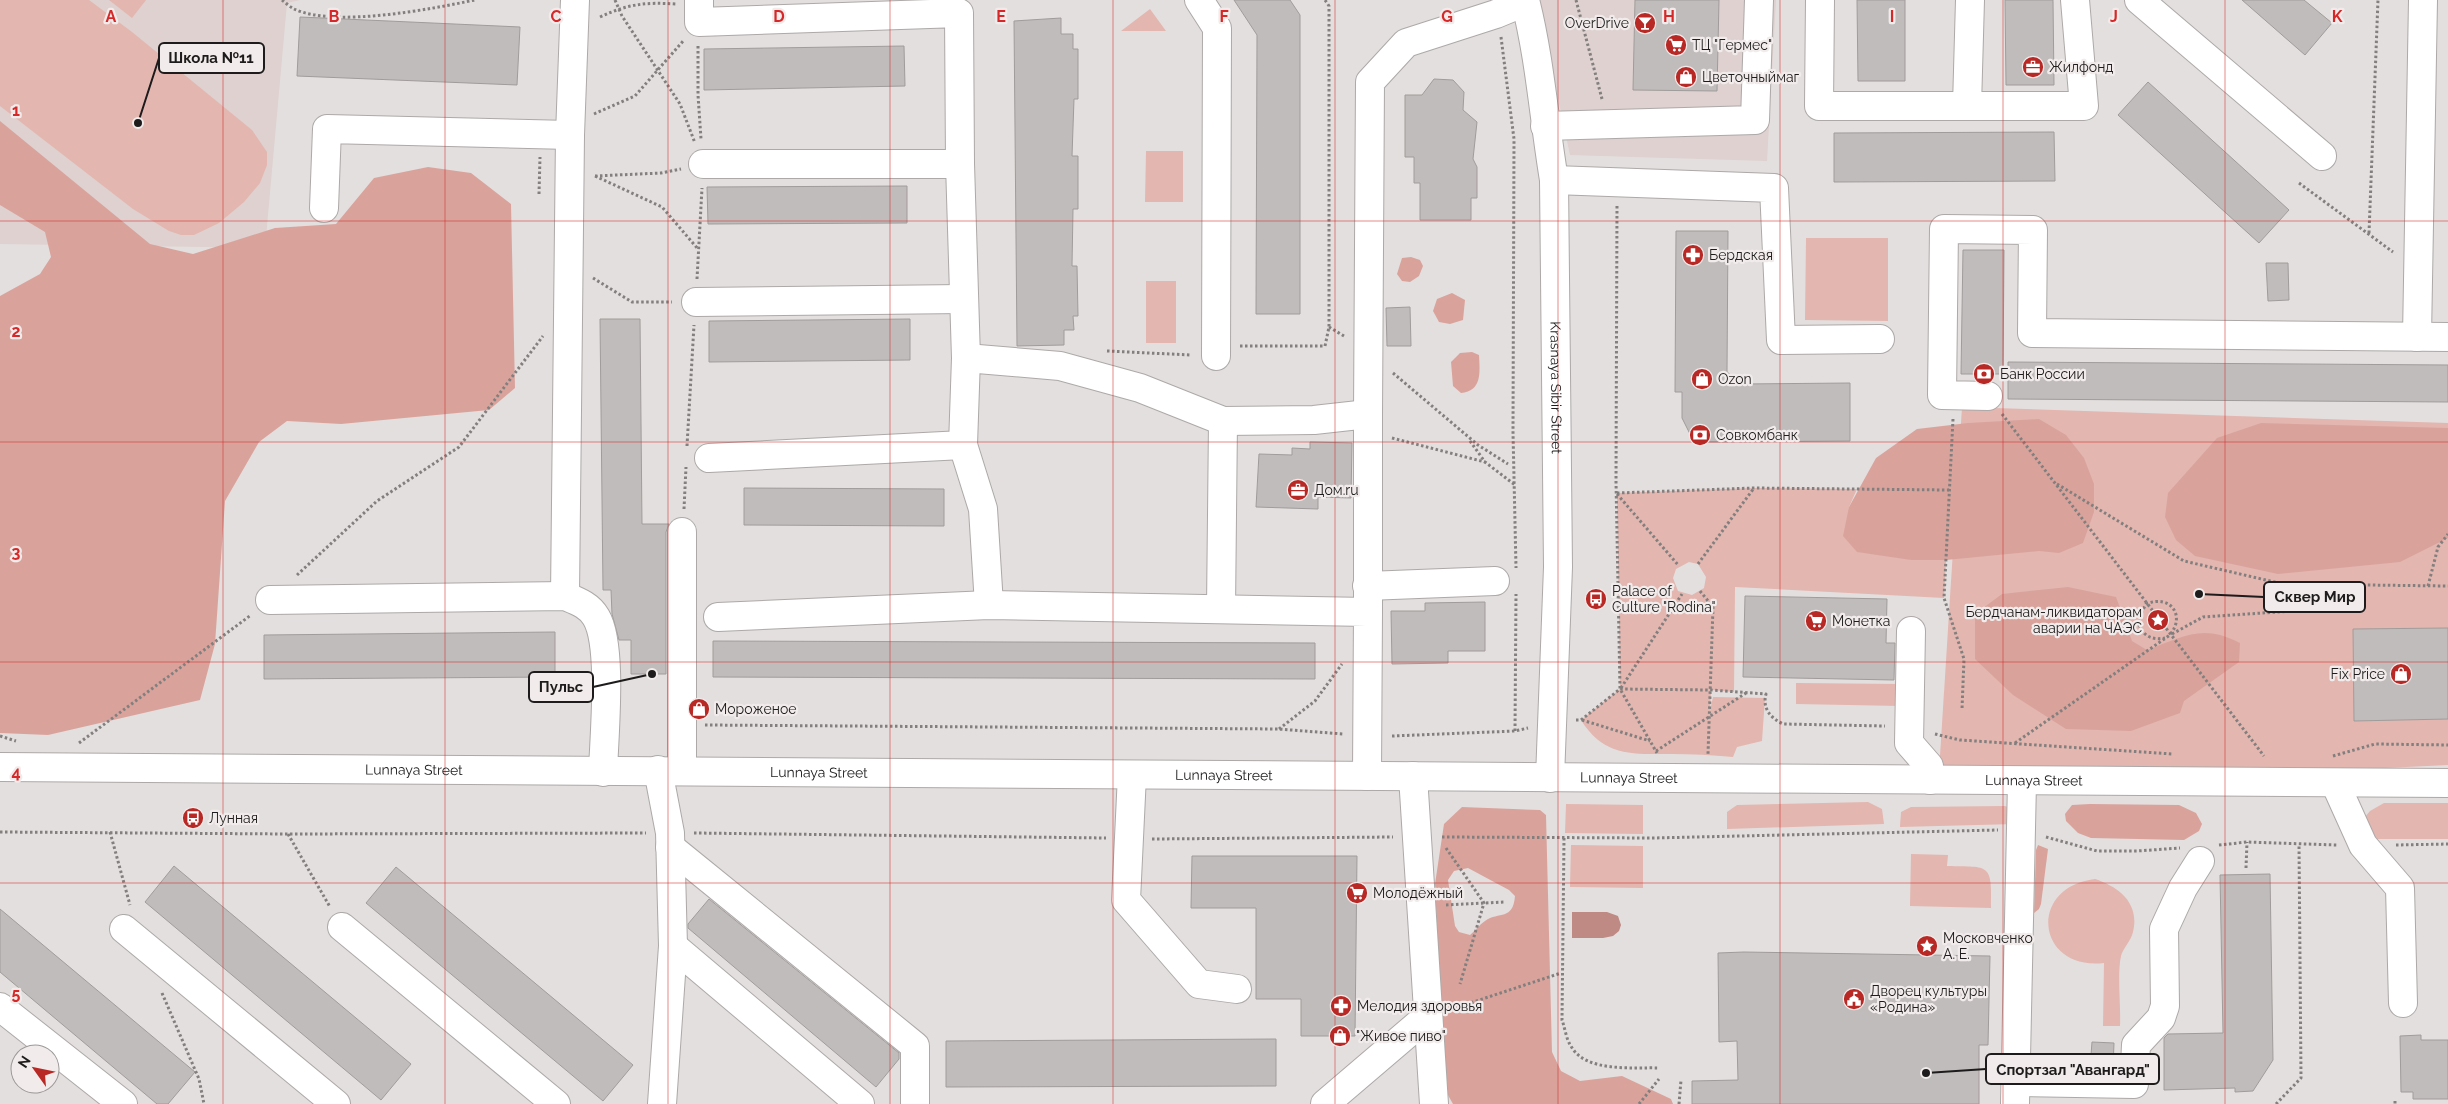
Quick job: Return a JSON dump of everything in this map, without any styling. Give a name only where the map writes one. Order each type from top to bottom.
[{"type":"street","points":[[565,596],[568,262],[582,174],[570,130],[575,0]]},
{"type":"street","points":[[1199,0],[1217,28],[1216,351]]},
{"type":"street","points":[[1546,126],[1755,120],[1760,0]]},
{"type":"street","points":[[1820,0],[1819,106],[2084,106],[2075,0]]},
{"type":"street","points":[[1966,106],[1970,0]]},
{"type":"street","points":[[2138,0],[2322,156]]},
{"type":"street","points":[[2417,337],[2423,0]]},
{"type":"street","points":[[1367,776],[1370,82],[1406,43],[1496,14],[1525,1]]},
{"type":"street","name":"Krasnaya Sibir Street","points":[[1525,1],[1541,79],[1554,180],[1558,567],[1554,722],[1550,778]]},
{"type":"street","points":[[699,10],[959,6],[960,164],[966,358],[963,445],[983,509],[989,605]]},
{"type":"street","points":[[324,208],[327,129],[570,130]]},
{"type":"street","points":[[703,164],[960,164]]},
{"type":"street","points":[[1554,180],[1774,188],[1781,340],[1880,339]]},
{"type":"street","points":[[1988,396],[1942,396],[1944,229],[2033,230],[2032,333],[2448,337]]},
{"type":"street","points":[[696,302],[963,299]]},
{"type":"street","points":[[966,358],[1060,366],[1140,388],[1223,421],[1314,420],[1368,423]]},
{"type":"street","points":[[1221,609],[1223,421]]},
{"type":"street","points":[[709,458],[963,445]]},
{"type":"street","points":[[662,1104],[673,946],[670,770],[681,725],[682,532]]},
{"type":"street","points":[[718,617],[989,605],[1221,609],[1367,599],[1509,581]]},
{"type":"street","points":[[270,600],[565,596],[584,603],[596,615],[604,632],[606,658],[603,772]]},
{"type":"street","points":[[1911,631],[1909,743],[1929,766],[1930,780]]},
{"type":"street","name":"Lunnaya Street","points":[[0,767],[603,772],[670,770],[1550,778],[1671,777],[2022,782],[2331,770],[2448,783]]},
{"type":"street","points":[[2331,770],[2363,845],[2400,888],[2403,1003]]},
{"type":"street","points":[[1132,775],[1126,900],[1199,984],[1238,990]]},
{"type":"street","points":[[1413,776],[1434,1104]]},
{"type":"street","points":[[2022,782],[2016,1093],[2134,1084],[2136,1045],[2161,1018],[2165,1006],[2164,929],[2201,851]]},
{"type":"street","points":[[670,840],[915,1046],[915,1104]]},
{"type":"street","points":[[342,927],[556,1104]]},
{"type":"street","points":[[124,929],[336,1104]]},
{"type":"street","points":[[673,946],[860,1104]]},
{"type":"street","points":[[0,1006],[123,1104]]},
{"type":"street","points":[[1324,1104],[1428,1016]]},
{"type":"path","points":[[282,0],[294,9],[323,16],[384,15],[474,0]]},
{"type":"path","points":[[582,174],[661,173],[703,164],[680,104],[615,0]]},
{"type":"path","points":[[1216,351],[1325,346],[1329,327],[1329,6],[1326,0]]},
{"type":"path","points":[[1576,0],[1608,124]]},
{"type":"path","points":[[2369,233],[2378,0]]},
{"type":"path","points":[[570,130],[635,96],[659,72],[699,10],[646,2],[619,8],[574,29]]},
{"type":"path","points":[[1496,14],[1503,44],[1514,139],[1513,432],[1515,486],[1509,581],[1515,731]]},
{"type":"path","points":[[582,174],[662,207],[698,250]]},
{"type":"path","points":[[1617,182],[1617,493],[1620,689],[1671,777]]},
{"type":"path","points":[[2299,184],[2369,233],[2394,254],[2418,258]]},
{"type":"path","points":[[568,262],[632,302],[696,302]]},
{"type":"path","points":[[1329,327],[1368,352],[1466,435],[1508,464]]},
{"type":"path","points":[[72,748],[270,600],[377,501],[459,448],[545,334]]},
{"type":"path","points":[[1953,395],[1944,598],[1964,659],[1962,709]]},
{"type":"path","points":[[1988,396],[2268,761],[2258,760]]},
{"type":"path","points":[[1368,423],[1485,462]]},
{"type":"path","points":[[1466,435],[1485,462],[1515,486]]},
{"type":"path","points":[[2054,483],[2184,561],[2283,584],[2448,586]]},
{"type":"path","points":[[1617,493],[1754,488],[1950,490]]},
{"type":"path","points":[[1698,564],[1754,488]]},
{"type":"path","points":[[1617,493],[1680,566]]},
{"type":"path","points":[[2428,586],[2438,547],[2448,534]]},
{"type":"path","points":[[1700,592],[1712,607],[1708,754]]},
{"type":"path","points":[[1581,720],[1620,689],[1682,594]]},
{"type":"path","points":[[2165,638],[2152,638],[2141,631],[2138,618],[2146,604],[2159,600],[2165,602],[2174,610],[2177,622],[2170,635]]},
{"type":"path","points":[[2014,744],[2165,638],[2203,617],[2322,610]]},
{"type":"path","points":[[1278,730],[1315,701],[1343,663]]},
{"type":"path","points":[[1620,689],[1711,690],[1766,694],[1765,706],[1772,718],[1784,724],[1909,727],[1960,740],[2180,755]]},
{"type":"path","points":[[1656,751],[1747,693]]},
{"type":"path","points":[[1367,738],[1515,731],[1554,722],[1581,720],[1650,741]]},
{"type":"path","points":[[681,725],[1316,731]]},
{"type":"path","points":[[0,736],[18,741]]},
{"type":"path","points":[[2331,770],[2375,744],[2448,745]]},
{"type":"path","points":[[0,832],[670,840],[1662,838],[2021,830],[2097,850],[2201,851],[2247,842],[2363,845],[2448,844]]},
{"type":"path","points":[[288,834],[342,927]]},
{"type":"path","points":[[1564,838],[1561,973],[1562,1020],[1571,1048],[1589,1062],[1602,1066],[1659,1068]]},
{"type":"path","points":[[2246,868],[2247,842]]},
{"type":"path","points":[[2276,1104],[2301,1078],[2299,844]]},
{"type":"path","points":[[1446,848],[1484,903]]},
{"type":"path","points":[[1439,906],[1504,902]]},
{"type":"path","points":[[1460,984],[1484,903]]},
{"type":"path","points":[[1428,1016],[1561,973]]},
{"type":"path","points":[[1639,1104],[1659,1079]]},
{"type":"path","points":[[1679,1104],[1681,1080]]},
{"type":"shaded area","points":[[0,0],[300,0],[287,3],[265,248],[0,244]]},
{"type":"shaded area","points":[[0,0],[89,0],[132,32],[252,130],[267,152],[267,165],[260,183],[244,202],[219,223],[194,235],[181,235],[169,231],[133,209],[0,106]]},
{"type":"shaded area","points":[[109,0],[146,0],[132,18]]},
{"type":"shaded area","points":[[1537,0],[1776,0],[1767,161],[1570,155]]},
{"type":"shaded area","points":[[1150,9],[1166,31],[1121,31]]},
{"type":"shaded area","points":[[0,121],[150,244],[193,254],[275,228],[336,224],[374,178],[428,167],[471,173],[511,204],[515,388],[489,410],[341,424],[287,421],[259,442],[225,501],[215,644],[200,700],[48,735],[0,733],[0,296],[40,274],[51,257],[45,232],[0,205]]},
{"type":"shaded area","points":[[1146,151],[1183,151],[1183,202],[1145,202]]},
{"type":"shaded area","points":[[1806,238],[1888,238],[1888,321],[1805,320]]},
{"type":"shaded area","points":[[1411,257],[1420,260],[1423,266],[1419,276],[1410,282],[1402,281],[1397,274],[1402,258]]},
{"type":"shaded area","points":[[1146,281],[1176,281],[1176,343],[1146,343]]},
{"type":"shaded area","points":[[1452,293],[1465,300],[1463,320],[1450,324],[1439,322],[1433,311],[1437,299]]},
{"type":"shaded area","points":[[1472,352],[1479,355],[1480,368],[1478,380],[1473,389],[1461,393],[1453,386],[1451,362],[1460,353]]},
{"type":"shaded area","points":[[1962,407],[2448,423],[2448,765],[2238,775],[1939,772]]},
{"type":"shaded area","points":[[2039,419],[2066,435],[2084,458],[2094,484],[2094,512],[2083,543],[2059,553],[2039,551],[1946,560],[1911,560],[1857,552],[1843,536],[1849,507],[1876,458],[1917,429],[1968,423]]},
{"type":"shaded area","points":[[2261,423],[2448,428],[2448,538],[2400,562],[2278,574],[2195,556],[2176,540],[2165,517],[2168,493],[2217,438]]},
{"type":"shaded area","points":[[1754,488],[1857,489],[1849,507],[1911,560],[1946,560],[1944,598],[1735,587],[1734,692],[1711,690],[1710,711],[1713,697],[1765,698],[1762,741],[1737,747],[1733,757],[1695,754],[1644,754],[1620,751],[1599,741],[1581,720],[1620,689],[1617,493]],"holes":[[[1689,562],[1698,564],[1706,577],[1704,588],[1692,595],[1678,591],[1673,578],[1676,569]]]},
{"type":"shaded area","points":[[2068,587],[2116,597],[2132,641],[2147,650],[2193,634],[2214,634],[2240,643],[2239,662],[2184,701],[2180,713],[2131,731],[2066,729],[2013,695],[1975,659],[1975,614],[2002,594]]},
{"type":"shaded area","points":[[1796,683],[1901,684],[1900,706],[1796,704]]},
{"type":"shaded area","points":[[1868,802],[1882,809],[1884,824],[1727,829],[1727,812],[1737,805]]},
{"type":"shaded area","points":[[2384,803],[2448,803],[2448,839],[2368,839],[2365,817],[2370,811]]},
{"type":"shaded area","points":[[1566,804],[1643,805],[1643,834],[1565,833]]},
{"type":"shaded area","points":[[2072,805],[2179,805],[2196,813],[2202,824],[2199,831],[2184,840],[2091,838],[2078,833],[2066,821],[2065,814]]},
{"type":"shaded area","points":[[2005,806],[2012,809],[2016,824],[1900,827],[1901,812],[1911,807]]},
{"type":"shaded area","points":[[1462,807],[1540,810],[1546,815],[1552,1052],[1561,1071],[1580,1081],[1622,1076],[1671,1099],[1673,1104],[1453,1104],[1444,1088],[1435,884],[1444,824]],"holes":[[[1468,868],[1509,890],[1515,896],[1514,904],[1508,912],[1485,921],[1470,935],[1459,932],[1455,926],[1448,880],[1454,871]]]},
{"type":"shaded area","points":[[1571,845],[1643,846],[1643,888],[1570,887]]},
{"type":"shaded area","points":[[2038,845],[2048,849],[2041,904],[2034,913],[2036,850]]},
{"type":"shaded area","points":[[1911,854],[1948,855],[1947,866],[1972,867],[1985,870],[1989,875],[1991,883],[1991,908],[1910,906]]},
{"type":"shaded area","points":[[2095,879],[2104,882],[2126,898],[2133,913],[2133,932],[2122,953],[2120,963],[2120,1026],[2103,1026],[2104,963],[2081,962],[2064,954],[2053,942],[2048,927],[2050,911],[2058,897],[2073,885]]},
{"type":"shaded area","points":[[1572,912],[1607,912],[1618,916],[1621,925],[1619,931],[1613,936],[1603,938],[1572,938]]},
{"type":"building","points":[[1234,0],[1290,0],[1300,15],[1300,314],[1256,314],[1257,35]]},
{"type":"building","name":"ТЦ \"Гермес\"","points":[[1635,0],[1719,0],[1717,91],[1633,90]]},
{"type":"building","points":[[1857,0],[1905,0],[1905,81],[1858,81]]},
{"type":"building","points":[[2005,0],[2053,0],[2054,85],[2006,85]]},
{"type":"building","points":[[2242,0],[2304,0],[2332,23],[2305,55]]},
{"type":"building","points":[[300,17],[520,27],[517,85],[297,76]]},
{"type":"building","points":[[1061,18],[1061,34],[1073,34],[1073,49],[1078,49],[1078,99],[1074,99],[1072,156],[1078,156],[1078,209],[1073,209],[1072,266],[1077,266],[1078,316],[1073,316],[1074,330],[1064,330],[1064,345],[1017,346],[1014,21]]},
{"type":"building","points":[[904,46],[905,86],[704,90],[704,49]]},
{"type":"building","points":[[1434,79],[1453,80],[1464,92],[1463,110],[1477,122],[1473,159],[1477,167],[1477,198],[1471,198],[1471,220],[1420,220],[1420,183],[1414,183],[1414,157],[1405,157],[1405,95],[1422,95]]},
{"type":"building","points":[[2148,82],[2289,210],[2259,243],[2118,115]]},
{"type":"building","points":[[2054,132],[2055,181],[1834,182],[1834,133]]},
{"type":"building","points":[[907,186],[907,223],[708,224],[707,187]]},
{"type":"building","points":[[1676,231],[1728,231],[1727,372],[1742,384],[1850,383],[1850,441],[1708,442],[1692,438],[1682,418],[1682,392],[1675,392]]},
{"type":"building","points":[[1963,250],[2004,250],[2003,374],[1961,374]]},
{"type":"building","points":[[2266,263],[2288,263],[2289,300],[2268,301]]},
{"type":"building","points":[[1410,307],[1411,346],[1387,346],[1386,308]]},
{"type":"building","points":[[600,319],[640,319],[642,524],[669,524],[666,532],[666,674],[631,674],[631,640],[619,640],[612,614],[611,590],[603,590]]},
{"type":"building","points":[[910,319],[910,360],[709,362],[709,321]]},
{"type":"building","points":[[2008,362],[2448,365],[2448,402],[2008,399]]},
{"type":"building","points":[[1310,442],[1352,443],[1351,498],[1318,497],[1318,509],[1256,507],[1259,454],[1292,455],[1292,448],[1310,449]]},
{"type":"building","points":[[744,488],[944,489],[944,526],[744,525]]},
{"type":"building","name":"Монетка","points":[[1745,596],[1887,599],[1886,643],[1895,643],[1894,680],[1743,677]]},
{"type":"building","points":[[1485,602],[1485,651],[1448,651],[1448,663],[1392,664],[1391,611],[1425,611],[1425,603]]},
{"type":"building","name":"Fix Price","points":[[2448,628],[2448,719],[2354,721],[2353,629]]},
{"type":"building","points":[[555,632],[555,677],[264,679],[264,635]]},
{"type":"building","points":[[713,641],[1315,643],[1315,679],[713,677]]},
{"type":"building","points":[[1192,856],[1357,856],[1355,1036],[1301,1036],[1301,999],[1256,999],[1256,908],[1191,908]]},
{"type":"building","points":[[174,866],[411,1064],[381,1100],[145,902]]},
{"type":"building","points":[[396,867],[633,1065],[603,1101],[366,903]]},
{"type":"building","points":[[2270,874],[2273,1060],[2253,1091],[2235,1092],[2235,1088],[2164,1090],[2164,1038],[2168,1034],[2223,1033],[2220,875]]},
{"type":"building","points":[[709,899],[899,1053],[899,1059],[876,1087],[688,928],[688,924]]},
{"type":"building","points":[[0,909],[195,1072],[168,1104],[157,1104],[0,972]]},
{"type":"building","name":"Дворец культуры «Родина»","points":[[1718,953],[1990,956],[1988,1045],[1979,1045],[1979,1104],[1692,1104],[1692,1081],[1738,1080],[1737,1041],[1719,1042]]},
{"type":"building","points":[[2421,1035],[2421,1040],[2448,1040],[2448,1099],[2413,1099],[2413,1092],[2401,1092],[2400,1036]]},
{"type":"building","points":[[1276,1039],[1276,1086],[946,1087],[946,1041]]},
{"type":"building","points":[[2092,1042],[2114,1043],[2113,1068],[2090,1068]]},
{"type":"place","name":"OverDrive","points":[[1645,23]]},
{"type":"place","name":"ТЦ \"Гермес\"","points":[[1676,45]]},
{"type":"place","name":"Жилфонд","points":[[2033,67]]},
{"type":"place","name":"Цветочныймаг","points":[[1686,77]]},
{"type":"place","name":"Школа №11","points":[[138,123]]},
{"type":"place","name":"Бердская","points":[[1693,255]]},
{"type":"place","name":"Банк России","points":[[1984,374]]},
{"type":"place","name":"Ozon","points":[[1702,379]]},
{"type":"place","name":"Совкомбанк","points":[[1700,435]]},
{"type":"place","name":"Дом.ru","points":[[1298,490]]},
{"type":"place","name":"Сквер Мир","points":[[2199,594]]},
{"type":"place","name":"Palace of Culture \"Rodina\"","points":[[1596,599]]},
{"type":"place","name":"Бердчанам-ликвидаторам аварии на ЧАЭС","points":[[2158,620]]},
{"type":"place","name":"Монетка","points":[[1816,621]]},
{"type":"place","name":"Пульс","points":[[652,674]]},
{"type":"place","name":"Fix Price","points":[[2401,674]]},
{"type":"place","name":"Мороженое","points":[[699,709]]},
{"type":"place","name":"Лунная","points":[[193,818]]},
{"type":"place","name":"Молодёжный","points":[[1357,893]]},
{"type":"place","name":"Московченко А. Е.","points":[[1927,946]]},
{"type":"place","name":"Дворец культуры «Родина»","points":[[1854,999]]},
{"type":"place","name":"Мелодия здоровья","points":[[1341,1006]]},
{"type":"place","name":"\"Живое пиво\"","points":[[1340,1036]]},
{"type":"place","name":"Спортзал \"Авангард\"","points":[[1926,1073]]}]
